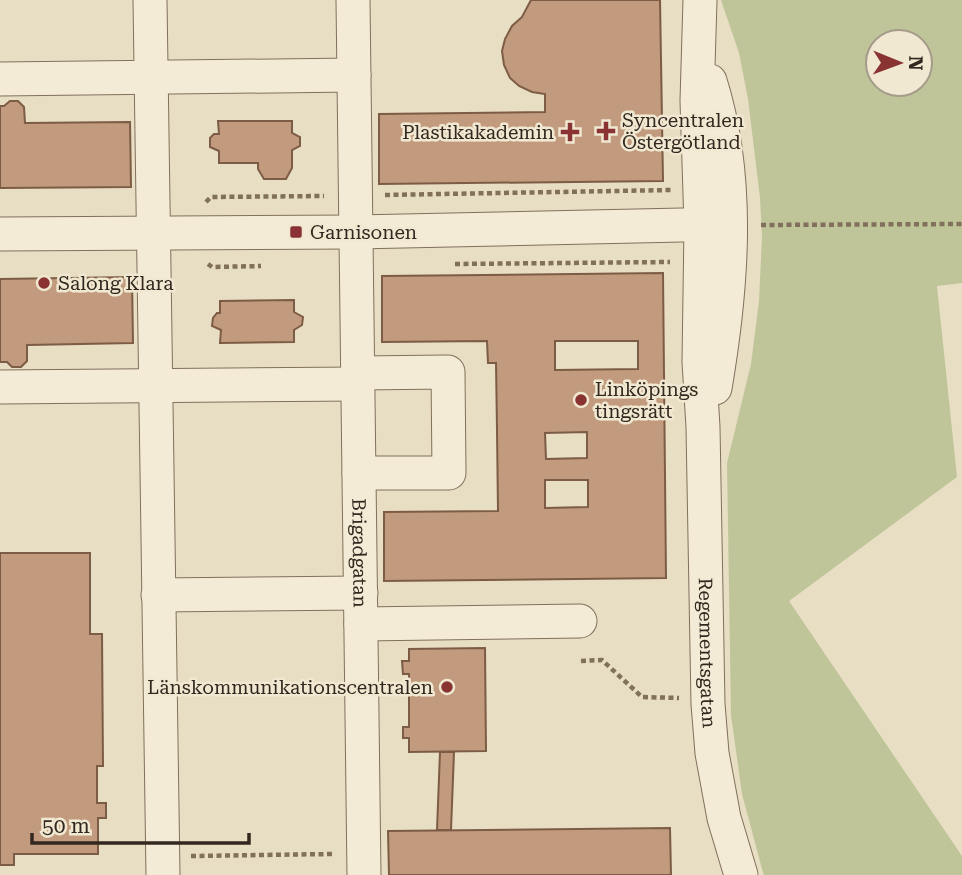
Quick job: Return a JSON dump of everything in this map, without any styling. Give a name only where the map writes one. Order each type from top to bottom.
[{"type":"street","points":[[150,0],[152,77],[165,232],[156,385],[162,866]]},
{"type":"street","name":"Brigadgatan","points":[[353,0],[364,864]]},
{"type":"street","name":"Regementsgatan","points":[[700,0],[700,52],[719,110],[726,154],[731,225],[725,333],[715,388],[703,428],[708,704],[712,754],[722,805],[741,875]]},
{"type":"street","points":[[0,79],[354,75]]},
{"type":"street","points":[[0,234],[356,232],[731,225]]},
{"type":"street","points":[[0,387],[156,385],[448,372],[449,472],[359,473]]},
{"type":"street","points":[[158,595],[580,621]]},
{"type":"path","points":[[165,232],[211,197],[675,190]]},
{"type":"path","points":[[731,225],[962,224]]},
{"type":"path","points":[[581,661],[601,660],[642,697],[683,698]]},
{"type":"path","points":[[162,866],[364,864]]},
{"type":"green space","points":[[721,0],[962,0],[962,283],[937,286],[957,477],[789,601],[962,856],[962,875],[764,875],[762,869],[742,794],[731,715],[727,463],[751,364],[759,301],[762,237],[748,99],[739,53]]},
{"type":"building","points":[[531,0],[660,0],[663,181],[379,184],[379,114],[545,112],[545,94],[532,92],[510,78],[502,51],[512,26],[522,17]]},
{"type":"building","points":[[10,101],[18,101],[24,107],[25,123],[130,122],[131,187],[0,188],[0,106]]},
{"type":"building","points":[[218,121],[292,121],[292,133],[300,137],[300,146],[292,150],[292,168],[286,179],[264,179],[258,169],[258,163],[219,163],[219,151],[210,147],[210,138],[219,134]]},
{"type":"building","name":"Linköpings tingsrätt","points":[[663,273],[666,578],[384,581],[384,512],[498,511],[496,363],[488,363],[487,341],[382,342],[382,276]],"holes":[[[555,341],[638,341],[638,369],[555,370]],[[587,432],[587,458],[546,459],[545,433]],[[545,480],[588,480],[588,507],[545,508]]]},
{"type":"building","points":[[132,277],[133,343],[27,345],[27,361],[21,367],[0,362],[0,279]]},
{"type":"building","points":[[294,300],[294,312],[303,317],[302,325],[294,330],[294,342],[220,343],[221,330],[212,326],[213,318],[220,313],[220,301]]},
{"type":"building","points":[[0,553],[90,553],[90,634],[102,634],[103,766],[97,766],[97,803],[106,803],[106,818],[98,818],[98,854],[14,854],[14,865],[0,865]]},
{"type":"building","name":"Länskommunikationscentralen","points":[[485,648],[486,751],[409,752],[409,738],[403,738],[403,727],[409,727],[409,674],[403,674],[402,661],[409,661],[409,649]]},
{"type":"building","points":[[440,752],[454,752],[451,830],[437,830]]},
{"type":"building","points":[[670,828],[671,875],[389,875],[388,831]]},
{"type":"place","name":"Syncentralen Östergötland","points":[[606,131]]},
{"type":"place","name":"Plastikakademin","points":[[570,132]]},
{"type":"place","name":"Garnisonen","points":[[296,232]]},
{"type":"place","name":"Salong Klara","points":[[44,283]]},
{"type":"place","name":"Linköpings tingsrätt","points":[[581,400]]},
{"type":"place","name":"Länskommunikationscentralen","points":[[447,687]]}]
